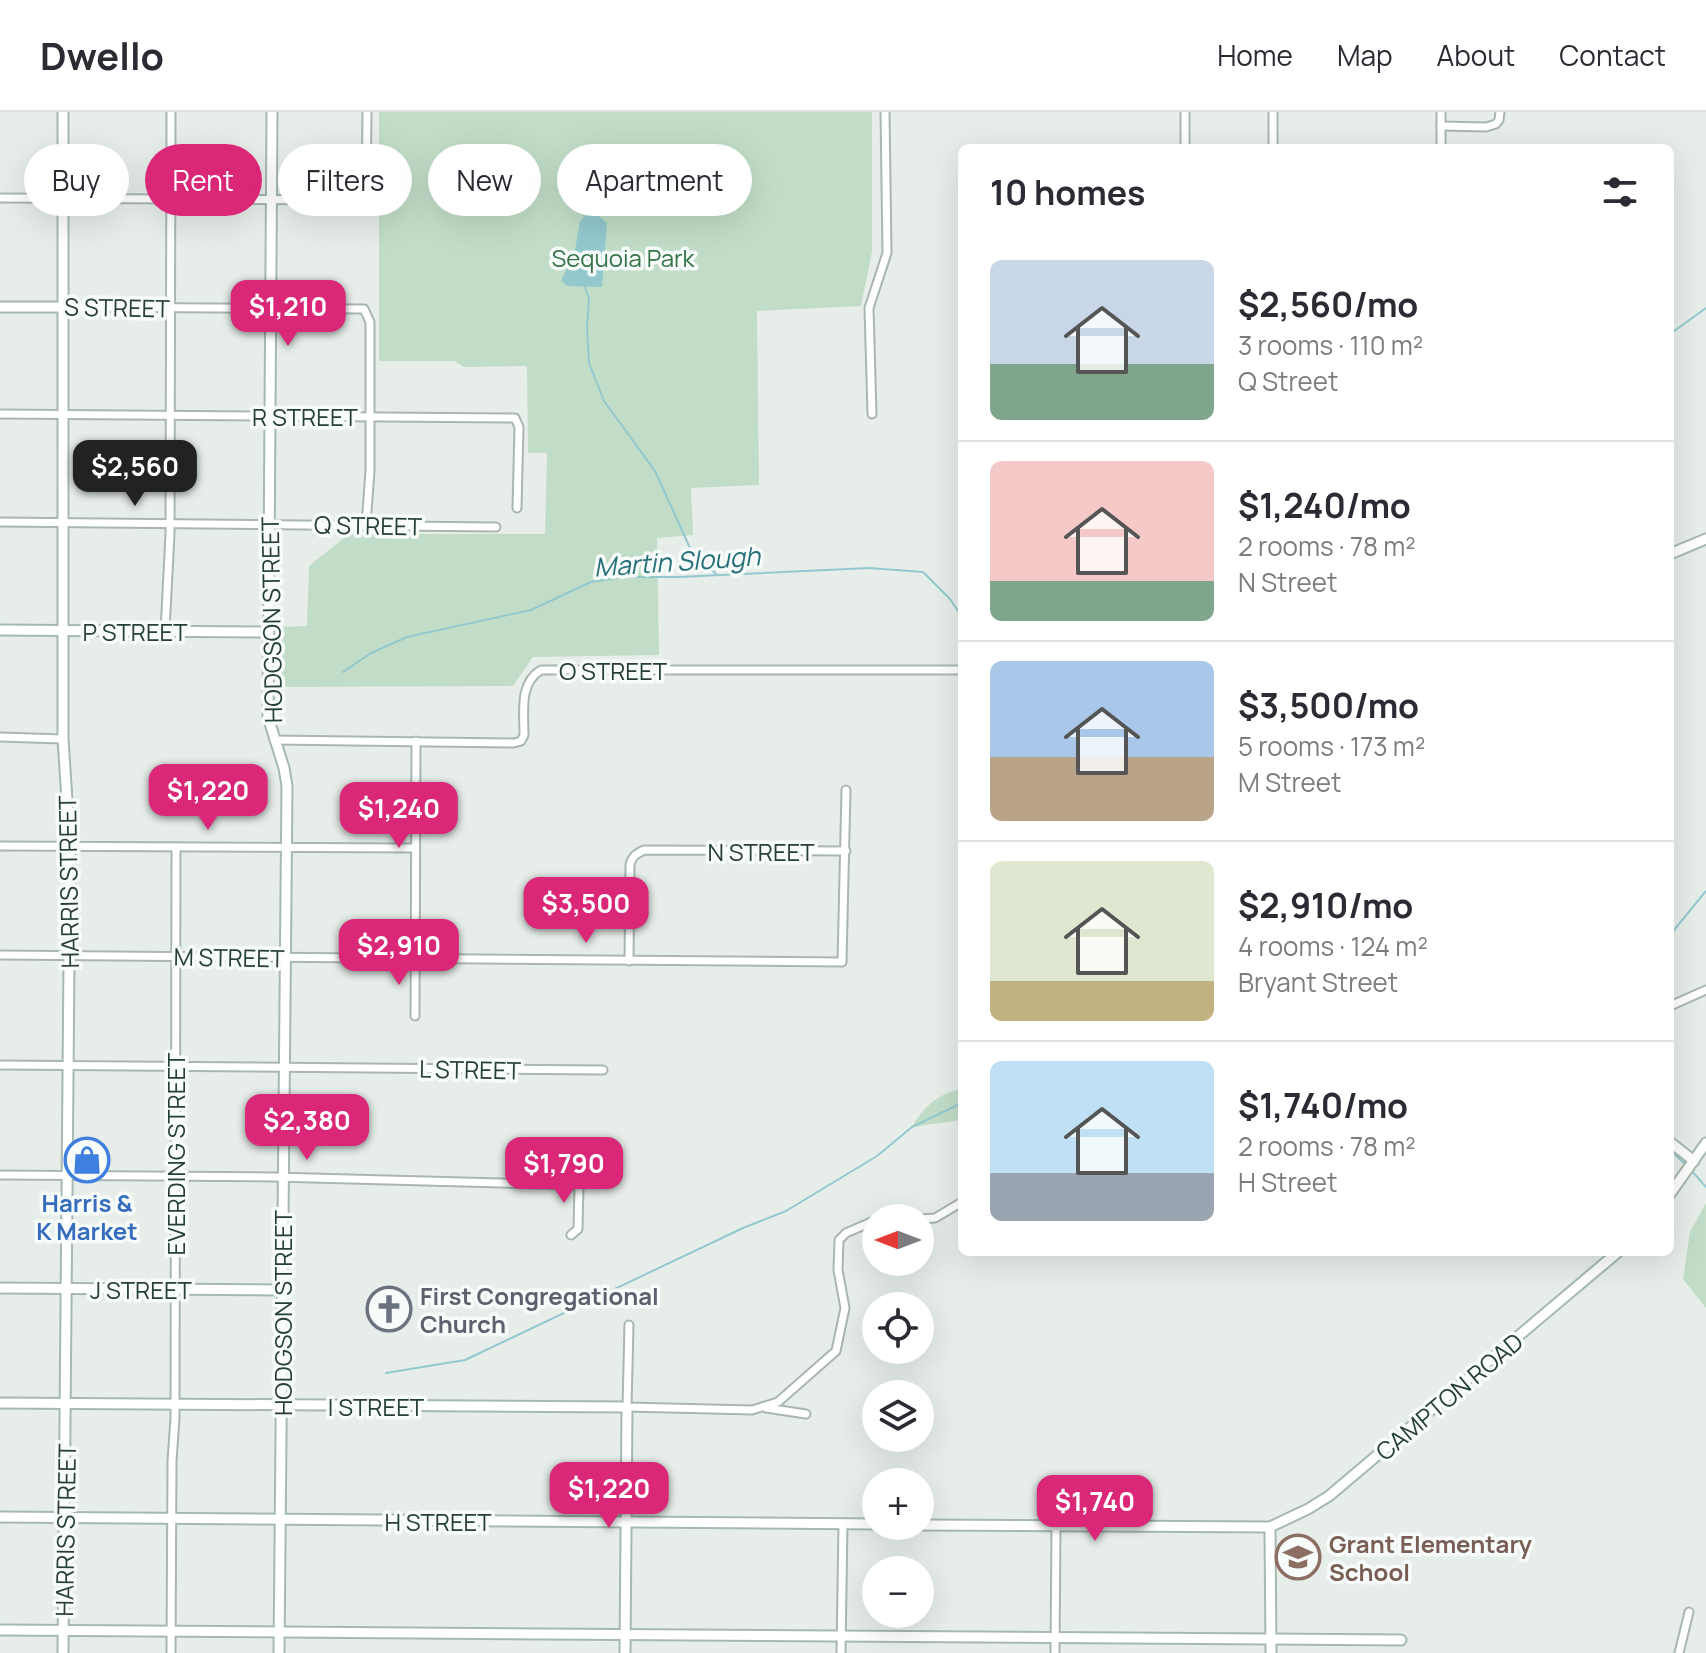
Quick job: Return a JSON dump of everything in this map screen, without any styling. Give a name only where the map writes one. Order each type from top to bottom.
[{"type":"street","name":"HARRIS STREET","points":[[63,112],[63,144]]},
{"type":"street","points":[[171,112],[171,144]]},
{"type":"street","name":"HODGSON STREET","points":[[272,112],[268,717],[287,786],[279,1653]]},
{"type":"street","points":[[262,201],[366,200],[367,112]]},
{"type":"street","points":[[872,414],[869,308],[887,253],[885,112]]},
{"type":"street","points":[[1185,112],[1185,144]]},
{"type":"street","points":[[1273,112],[1273,144]]},
{"type":"street","points":[[1441,112],[1441,144]]},
{"type":"street","points":[[1441,126],[1491,126],[1499,120],[1500,112]]},
{"type":"street","points":[[0,198],[24,198]]},
{"type":"street","name":"HARRIS STREET","points":[[62,216],[63,739],[70,846],[63,1653]]},
{"type":"street","points":[[165,631],[170,523],[171,216]]},
{"type":"street","name":"S STREET","points":[[0,307],[364,309],[370,322],[371,417]]},
{"type":"street","name":"R STREET","points":[[0,414],[515,418],[519,427],[517,508]]},
{"type":"street","points":[[366,525],[371,417]]},
{"type":"street","name":"Q STREET","points":[[0,522],[496,527]]},
{"type":"street","points":[[1674,552],[1706,539]]},
{"type":"street","name":"P STREET","points":[[0,630],[269,632]]},
{"type":"street","name":"O STREET","points":[[274,740],[514,743],[521,741],[524,735],[525,689],[530,676],[541,670],[958,670]]},
{"type":"street","points":[[0,737],[63,739]]},
{"type":"street","points":[[415,1016],[416,741]]},
{"type":"street","points":[[846,790],[846,851]]},
{"type":"street","points":[[0,846],[415,848]]},
{"type":"street","name":"EVERDING STREET","points":[[171,1653],[175,1405],[176,847]]},
{"type":"street","name":"N STREET","points":[[629,961],[631,858],[644,850],[846,851]]},
{"type":"street","name":"M STREET","points":[[0,955],[842,962],[846,851]]},
{"type":"street","points":[[1674,1004],[1706,990]]},
{"type":"street","name":"L STREET","points":[[0,1065],[603,1070]]},
{"type":"street","points":[[1674,1188],[1706,1143]]},
{"type":"street","points":[[1674,1145],[1694,1161]]},
{"type":"street","points":[[0,1175],[283,1177],[579,1185],[617,1177]]},
{"type":"street","points":[[571,1235],[578,1229],[579,1185]]},
{"type":"street","points":[[934,1218],[958,1204]]},
{"type":"street","points":[[764,1407],[778,1402],[836,1351],[845,1308],[837,1247],[846,1233],[862,1226]]},
{"type":"street","name":"CAMPTON ROAD","points":[[1270,1527],[1329,1496],[1613,1256]]},
{"type":"street","name":"J STREET","points":[[0,1288],[283,1290]]},
{"type":"street","points":[[625,1653],[629,1325]]},
{"type":"street","name":"I STREET","points":[[0,1403],[752,1410],[764,1407]]},
{"type":"street","points":[[29,1403],[60,1412],[66,1429]]},
{"type":"street","points":[[764,1407],[806,1414]]},
{"type":"street","name":"H STREET","points":[[0,1517],[862,1524]]},
{"type":"street","points":[[841,1653],[843,1523]]},
{"type":"street","points":[[934,1525],[1270,1527],[1271,1653]]},
{"type":"street","points":[[1055,1653],[1056,1527]]},
{"type":"street","points":[[1679,1653],[1689,1612]]},
{"type":"street","points":[[0,1630],[1401,1640]]},
{"type":"green space","name":"Sequoia Park","points":[[379,112],[872,112],[872,252],[861,306],[757,311],[759,485],[691,488],[693,535],[657,538],[659,655],[533,657],[513,686],[276,687],[277,627],[307,626],[309,566],[349,534],[545,534],[547,453],[528,453],[527,366],[464,367],[454,361],[379,361],[379,216],[412,216],[412,144],[379,144]]},
{"type":"green space","points":[[958,1090],[958,1121],[912,1127],[932,1102]]},
{"type":"green space","points":[[1706,1203],[1706,1308],[1683,1279],[1690,1232]]},
{"type":"water","points":[[585,216],[598,216],[607,223],[602,287],[568,286],[561,281],[575,250],[580,221]]},
{"type":"waterway","points":[[585,287],[589,299],[589,363],[604,401],[655,471],[690,548],[716,574]]},
{"type":"waterway","points":[[1674,331],[1706,308]]},
{"type":"waterway","name":"Martin Slough","points":[[343,672],[371,653],[407,637],[531,610],[591,582],[622,577],[869,568],[923,572],[958,611]]},
{"type":"waterway","points":[[1674,930],[1706,891]]},
{"type":"waterway","points":[[386,1373],[465,1360],[743,1228],[786,1211],[877,1156],[912,1127],[958,1105]]},
{"type":"waterway","name":"Martin Slough","points":[[1674,1154],[1686,1165]]},
{"type":"waterway","name":"Martin Slough","points":[[1691,1170],[1706,1187]]},
{"type":"place","name":"Harris & K Market","points":[[87,1160]]},
{"type":"place","name":"First Congregational Church","points":[[389,1309]]},
{"type":"place","name":"Grant Elementary School","points":[[1298,1557]]}]
